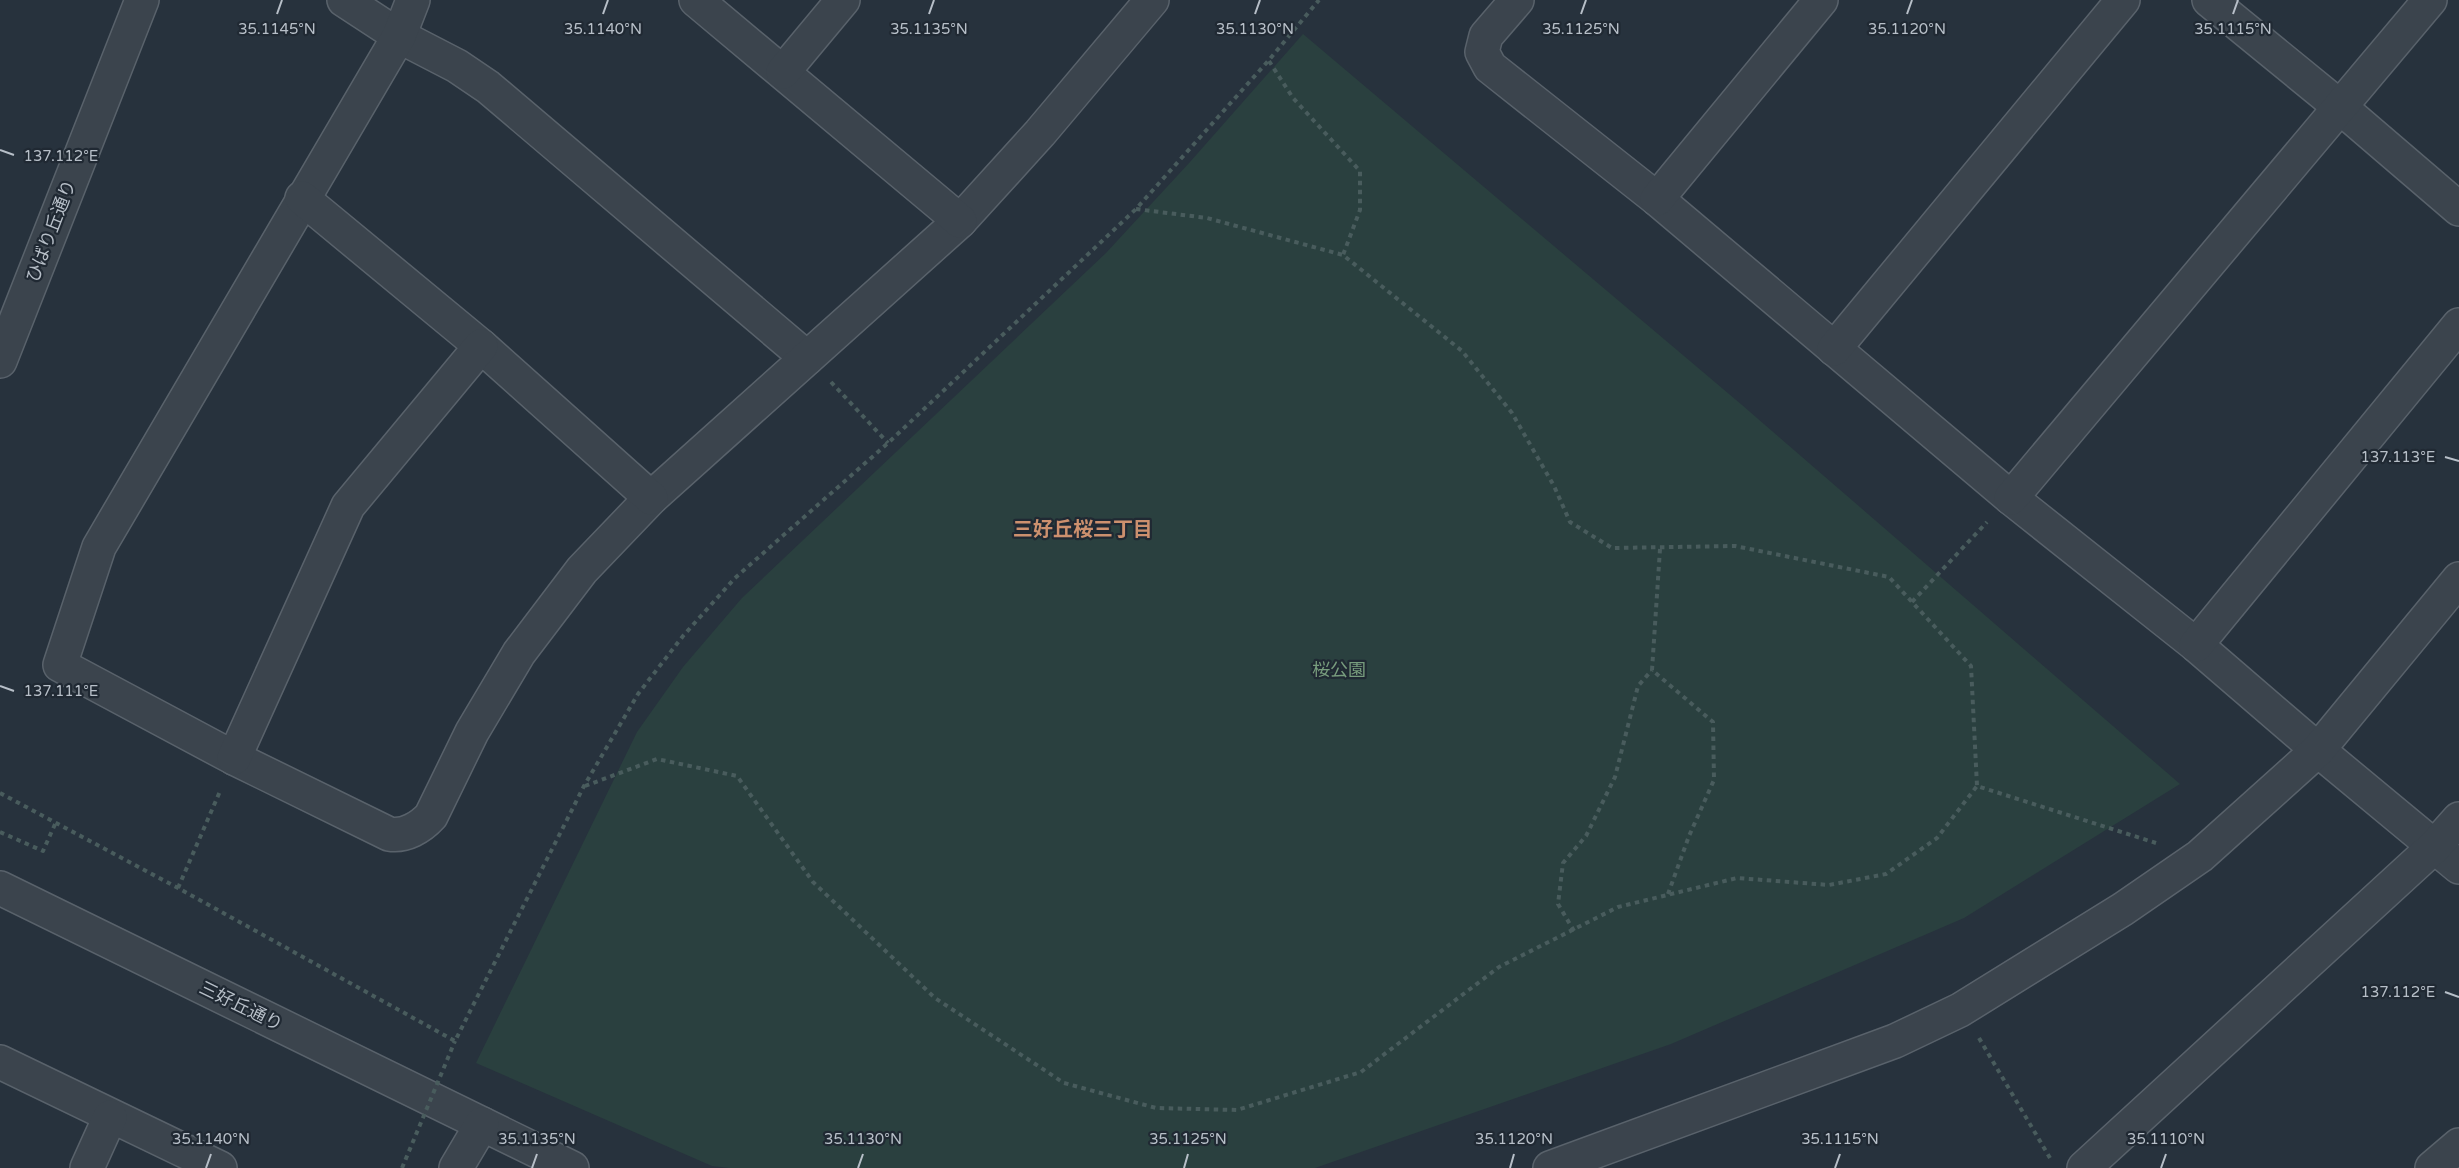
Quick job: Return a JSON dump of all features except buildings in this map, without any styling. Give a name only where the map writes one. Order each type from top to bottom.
[{"type":"street","name":"ひばり丘通り","points":[[0,361],[142,0]]},
{"type":"street","points":[[344,0],[399,36],[457,66],[513,106],[807,358]]},
{"type":"street","points":[[413,0],[399,36],[99,547],[60,665],[234,758],[389,834],[402,834],[422,825],[431,816],[472,732],[519,653],[582,570],[651,498],[960,221],[1040,133],[1152,0]]},
{"type":"street","points":[[696,0],[960,221]]},
{"type":"street","points":[[783,72],[843,0]]},
{"type":"street","points":[[1517,0],[1486,36],[1482,52],[1490,67],[1657,199],[2011,498],[2196,645],[2318,750],[2447,856]]},
{"type":"street","points":[[1657,199],[1821,0]]},
{"type":"street","points":[[1834,349],[2123,0]]},
{"type":"street","points":[[2209,0],[2340,107],[2459,209]]},
{"type":"street","points":[[2011,498],[2430,0]]},
{"type":"street","points":[[302,198],[481,346],[651,498]]},
{"type":"street","points":[[2196,645],[2459,325]]},
{"type":"street","points":[[234,758],[348,507],[481,346]]},
{"type":"street","points":[[1550,1168],[1895,1041],[1960,1010],[2123,909],[2200,856],[2318,750],[2459,579]]},
{"type":"street","points":[[2084,1168],[2447,856],[2459,819]]},
{"type":"street","name":"三好丘通り","points":[[0,888],[572,1168]]},
{"type":"street","points":[[0,1062],[110,1117],[220,1168]]},
{"type":"street","points":[[87,1168],[110,1117]]},
{"type":"street","points":[[456,1168],[482,1124]]},
{"type":"street","points":[[2432,1168],[2459,1145]]},
{"type":"path","points":[[402,1168],[455,1041],[584,786],[638,694],[728,586],[888,443],[1136,209],[1320,0]]},
{"type":"path","points":[[1269,60],[1293,98],[1360,171],[1359,210],[1343,255]]},
{"type":"path","points":[[584,786],[657,759],[737,776],[813,882],[935,998],[1064,1083],[1156,1108],[1237,1110],[1361,1072],[1499,967],[1618,907],[1737,878],[1829,885],[1886,874],[1937,838],[1977,786],[1971,666],[1889,577],[1735,546],[1612,548],[1570,522],[1554,486],[1512,413],[1462,351],[1343,255],[1207,219],[1136,209]]},
{"type":"path","points":[[807,358],[888,443]]},
{"type":"path","points":[[1912,602],[1939,571],[2011,498]]},
{"type":"path","points":[[1574,931],[1558,904],[1563,862],[1586,836],[1615,777],[1638,686],[1652,670],[1659,549]]},
{"type":"path","points":[[1652,670],[1713,722],[1714,780],[1689,836],[1668,895]]},
{"type":"path","points":[[178,888],[234,758]]},
{"type":"path","points":[[1977,786],[2200,856]]},
{"type":"path","points":[[0,793],[455,1041]]},
{"type":"path","points":[[0,832],[43,851],[56,822]]},
{"type":"path","points":[[1960,1010],[2003,1076],[2056,1168]]},
{"type":"green space","name":"桜公園","points":[[1303,34],[1742,405],[2180,784],[1964,918],[1671,1044],[1315,1168],[730,1168],[712,1166],[476,1063],[637,732],[683,667],[742,598],[1106,253]]},
{"type":"district","name":"三好丘桜三丁目","points":[[1083,530]]}]
